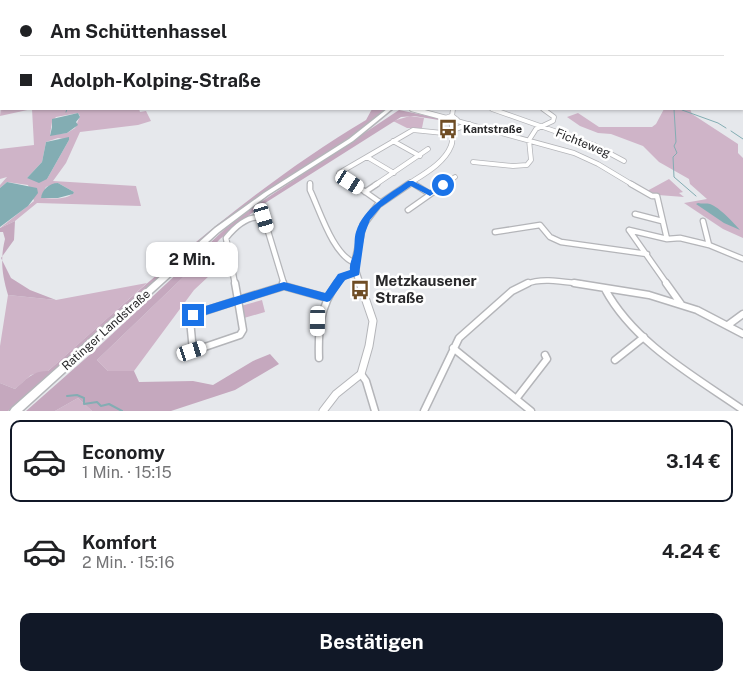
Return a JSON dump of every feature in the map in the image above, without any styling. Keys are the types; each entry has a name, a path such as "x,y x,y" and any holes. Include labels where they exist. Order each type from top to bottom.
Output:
{"main road":[{"name":"Ratinger Landstraße","path":"15,411 217,230 266,194 351,140 391,110"}],"street":[{"path":"416,110 446,118 447,121 469,124 586,158 652,196 657,196 667,239"},
{"path":"323,411 336,394 361,374 369,346 373,321 354,263 363,225 381,203 446,155 452,144 453,110"},
{"name":"Fichteweg","path":"495,110 594,145 624,161"},
{"path":"473,162 513,166 527,166 530,164 529,140 541,126 553,122 554,119 544,110"},
{"path":"446,118 452,116"},
{"path":"381,203 339,173 413,130 453,132 469,124"},
{"path":"433,132 435,125"},
{"path":"393,141 420,156"},
{"path":"406,148 412,145"},
{"path":"365,192 428,149"},
{"path":"367,157 394,173"},
{"path":"408,210 455,177"},
{"path":"411,182 430,194"},
{"path":"310,183 310,190 338,250 347,260 354,263"},
{"path":"635,214 662,221"},
{"path":"284,286 264,218 259,217 247,220 226,238 238,300 243,330 240,335 192,351 190,320 193,315 238,300 284,286 327,298"},
{"path":"704,221 709,245"},
{"path":"495,232 540,225 550,237 561,242 647,254"},
{"path":"681,304 629,230 667,239 680,238 709,245 743,259"},
{"path":"319,358 318,321 321,309 342,277 356,272"},
{"path":"424,411 459,338 475,322 480,322 498,301 521,285 560,281 649,295 681,304 728,325 743,334"},
{"path":"605,289 609,300 644,337 743,410"},
{"path":"728,325 743,314"},
{"path":"615,360 644,337"},
{"path":"453,348 531,411"},
{"path":"516,399 547,359 544,356"},
{"path":"361,374 366,381 375,411"}],"shaded area":[{"path":"1,110 27,110 0,116"},
{"path":"32,110 139,110 140,112 146,111 151,121 138,125 80,132 66,163 53,181 136,186 141,206 37,203 15,221 0,228 34,201 28,185 7,182 0,188 0,185 7,177 0,179 0,149 34,145","holes":["78,113 80,116 75,128 67,133 50,135 52,122 56,117","58,138 69,140 47,179 27,178 42,162 46,142","58,183 74,192 63,198 41,198 46,187"]},
{"path":"371,110 386,110 370,124 268,191 211,233 46,380 8,411 0,411 0,383 15,389 34,374 48,371 162,270 241,206 323,147 366,120"},
{"path":"399,110 438,118 439,120 414,116 401,117 262,205 220,239 199,262 97,360 108,371 134,371 139,382 193,381 213,385 253,361 270,354 279,364 235,390 171,411 92,411 78,398 55,411 26,411 94,351 225,229 255,206"},
{"path":"663,110 690,110 692,114 738,144 738,153 743,158 743,238 723,229 684,203 707,199 690,184 689,179 659,162 643,146 611,134 598,133 580,126 567,117 578,113 599,127 652,127 656,124"},
{"path":"410,116 424,118 422,128 407,128 393,121"},
{"path":"669,179 683,192 679,193 684,197 658,195 647,191"},
{"path":"15,221 14,240 2,256 5,239 3,232 0,232 0,228"},
{"path":"2,260 11,278 30,290 56,300 8,295"},
{"path":"199,262 209,276 194,290 134,371 108,371 97,360"},
{"path":"147,283 48,371 31,375 15,389 0,383 0,346 8,295 56,300"},
{"path":"262,300 265,312 244,318 241,306"},
{"path":"78,398 92,411 55,411"}],"water":[{"path":"78,113 80,117 76,122 78,125 67,133 50,136 52,119"},
{"path":"69,137 47,179 39,183 27,178 42,162 46,142"},
{"path":"7,182 37,188 38,193 28,206 0,227 0,188"},
{"path":"58,183 74,192 73,194 58,198 41,198 46,188"},
{"path":"696,204 709,204 718,208 740,230 724,223"}],"waterway":[{"path":"674,110 676,142 674,146 677,153 673,157 674,177 696,196"},
{"path":"682,110 718,123 726,128"},
{"path":"731,131 743,139"},
{"path":"67,396 77,395 84,398 84,404 97,402 101,406 109,404 122,411"}],"place":[{"name":"Kantstraße","path":"448,129"},
{"name":"Metzkausener Straße","path":"360,290"}],"route":[{"path":"193,315 284,286 327,298 339,279 356,272 354,263 358,252 360,233 367,218 378,205 411,182 430,194 443,185"}]}
